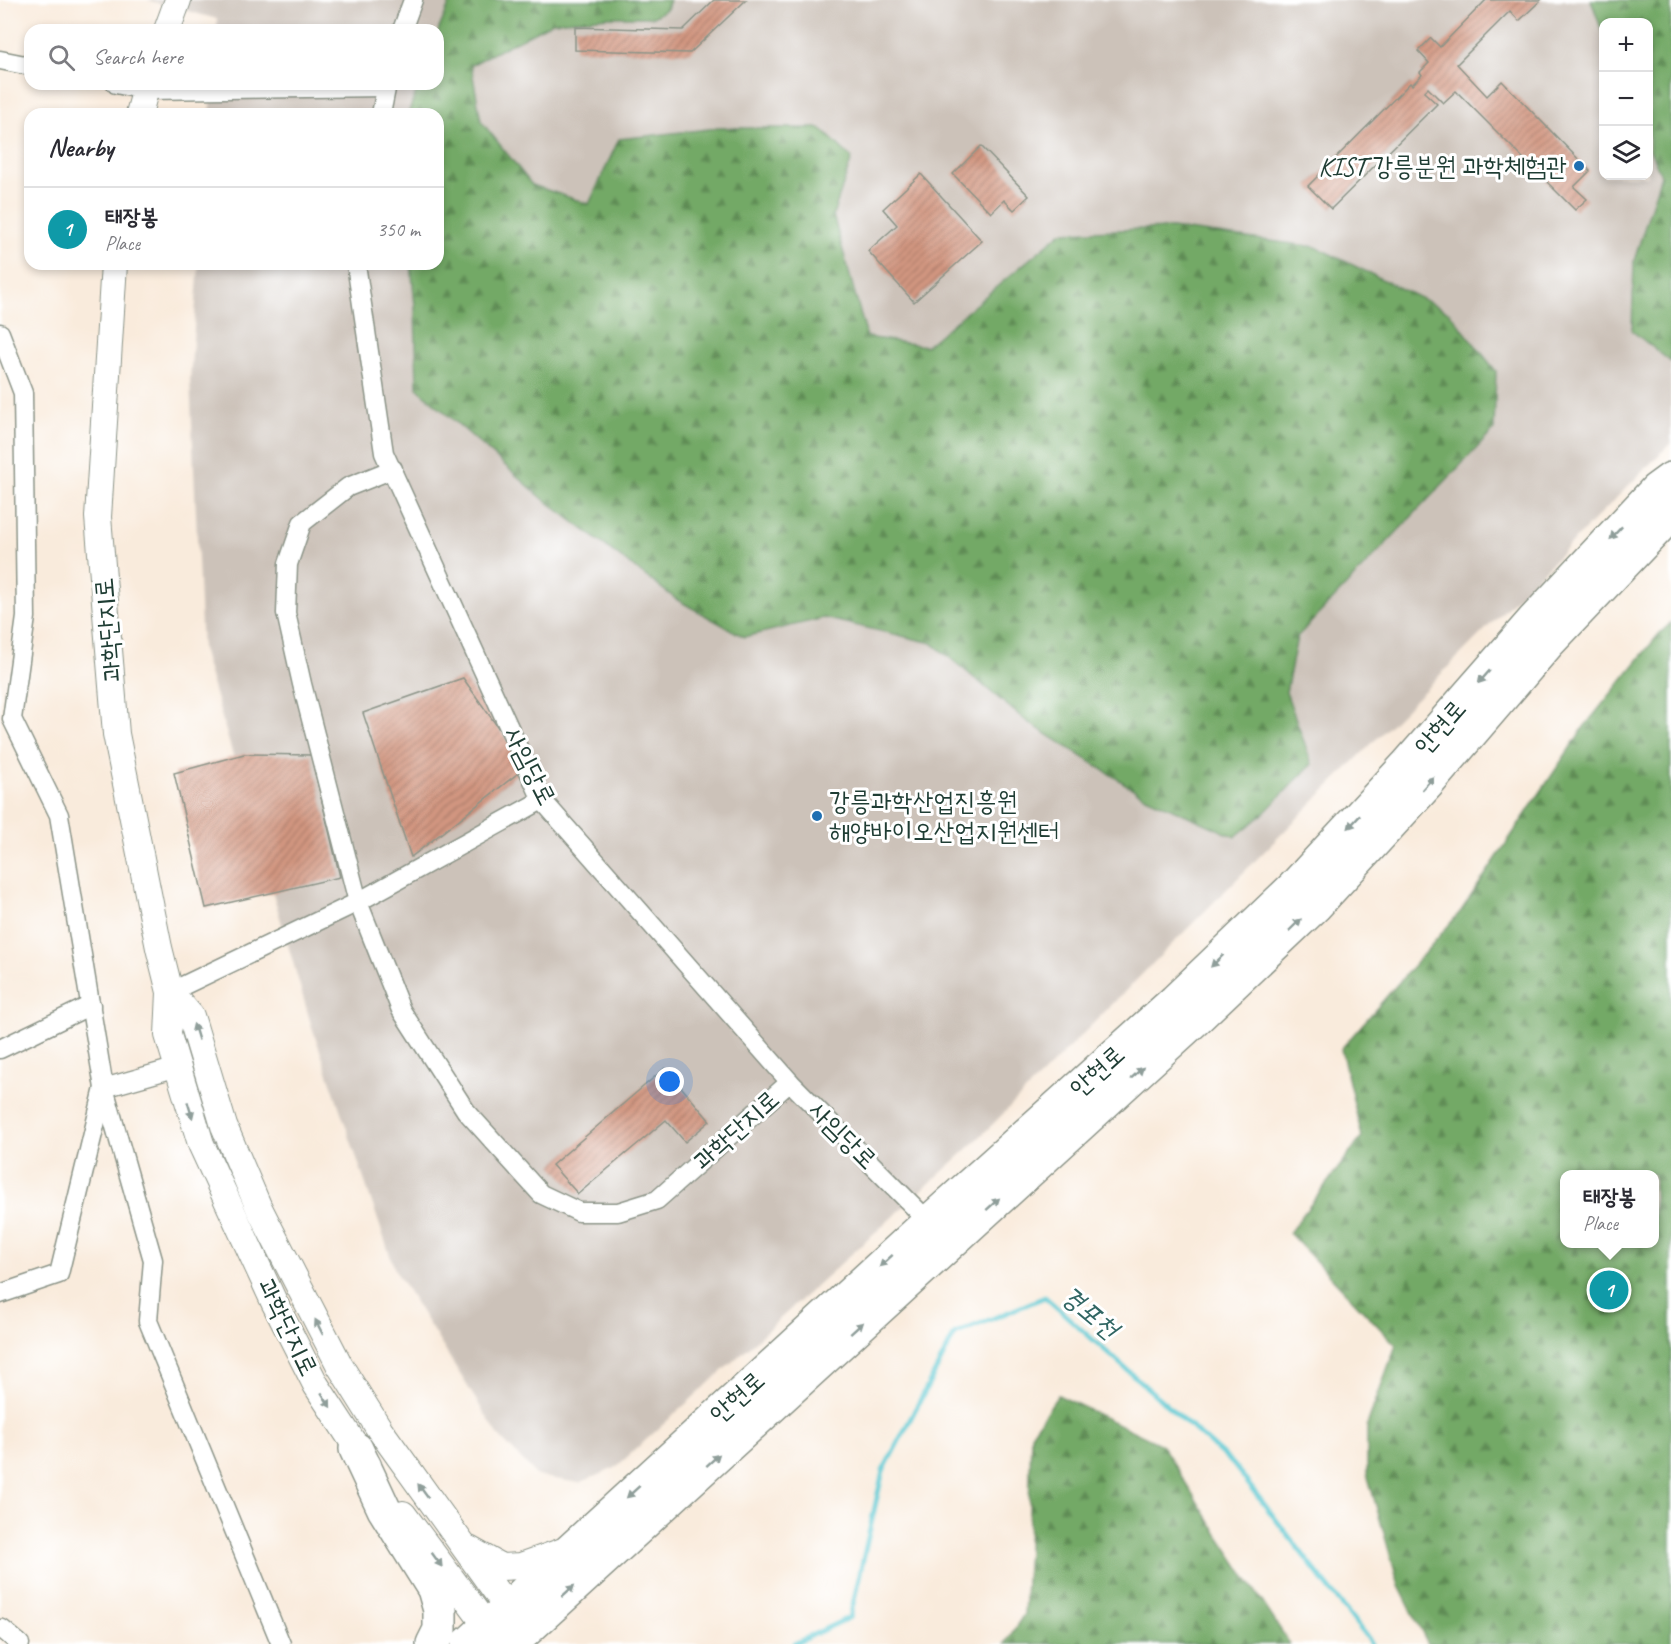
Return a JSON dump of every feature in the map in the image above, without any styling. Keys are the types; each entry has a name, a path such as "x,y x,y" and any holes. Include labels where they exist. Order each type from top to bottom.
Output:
{"highway":[{"name":"안현로","path":"499,1633 940,1233 1292,889 1406,766 1533,621 1667,497"},
{"name":"안현로","path":"499,1633 572,1548 940,1233"},
{"path":"356,1449 384,1509 434,1589 440,1610 440,1630 433,1644"}],"street":[{"path":"169,24 178,0"},
{"path":"404,24 413,0"},
{"path":"0,60 24,65"},
{"path":"130,90 144,96 290,90"},
{"path":"382,108 386,90"},
{"name":"과학단지로","path":"114,270 98,517 116,734 170,992 168,1035 201,1144 275,1304 316,1385 356,1449 499,1633"},
{"name":"사임당로","path":"357,270 384,453 542,800 790,1082 940,1233"},
{"path":"0,333 23,393 26,617 12,719 59,815 105,1088 153,1260 148,1321 281,1644"},
{"name":"과학단지로","path":"393,469 348,487 302,523 288,564 286,613 358,902 401,1010 466,1111 541,1194 579,1212 618,1212 657,1200 790,1082"},
{"path":"170,992 358,902 542,800"},
{"name":"과학단지로","path":"170,992 191,1016 224,1126 259,1208 340,1366 380,1430 460,1543 499,1633"},
{"path":"2,1044 91,1005"},
{"path":"105,1088 178,1067"},
{"path":"0,1294 59,1274 105,1088"},
{"path":"460,1543 501,1567 521,1566 572,1548"},
{"path":"0,1630 2,1629 20,1644"}],"shaded area":[{"path":"147,0 1671,0 1671,443 973,1144 615,1468 579,1483 537,1476 498,1435 395,1270 311,1024 202,649 190,379 199,270 444,270 444,108 210,108 212,90 444,90 444,24 217,24 217,19"}],"green space":[{"path":"451,0 670,0 667,9 653,17 609,17 553,22 471,65 481,121 532,185 589,204 619,139 718,128 820,128 852,158 833,215 867,337 926,346 1062,232 1172,228 1316,247 1449,312 1496,371 1494,430 1297,637 1286,692 1312,764 1263,814 1235,837 1146,797 1026,721 932,643 824,618 744,637 676,599 542,498 417,388 412,270 444,270 444,108 410,108 417,90 444,90 444,24 441,24"},
{"path":"1591,0 1671,0 1671,362 1632,331 1634,261 1661,175 1653,157 1653,18 1599,18 1599,23"},
{"path":"1671,623 1671,1644 1428,1644 1399,1586 1367,1474 1367,1425 1396,1345 1289,1233 1362,1137 1341,1049 1461,911 1584,727 1659,634"},
{"path":"1058,1395 1162,1445 1290,1644 1005,1644 1024,1614 1031,1434"}],"building":[{"path":"714,0 746,0 690,53 575,50 575,27 683,30"},
{"path":"1486,0 1541,0 1519,21 1510,11 1457,64 1487,96 1502,81 1590,171 1574,187 1587,199 1575,210 1456,91 1443,103 1428,88 1424,92 1437,104 1331,209 1308,186 1410,83 1412,85 1422,75 1420,72 1429,63 1418,51 1431,38 1440,47"},
{"path":"981,146 1029,196 1014,210 1004,200 991,213 953,174"},
{"path":"921,174 982,241 914,302 868,251 897,225 883,209"},
{"path":"463,678 526,767 411,857 363,713"},
{"path":"244,754 311,755 340,877 206,908 174,773"},
{"path":"665,1068 710,1121 685,1142 666,1120 578,1194 552,1165"}],"waterway":[{"name":"경포천","path":"794,1644 850,1617 883,1471 955,1334 1045,1297 1233,1464 1372,1644"}],"place":[{"name":"KIST 강릉분원 과학체험관","path":"1579,166"},
{"name":"강릉과학산업진흥원 해양바이오산업지원센터","path":"817,816"},
{"name":"태장봉","path":"1609,1290"}]}
